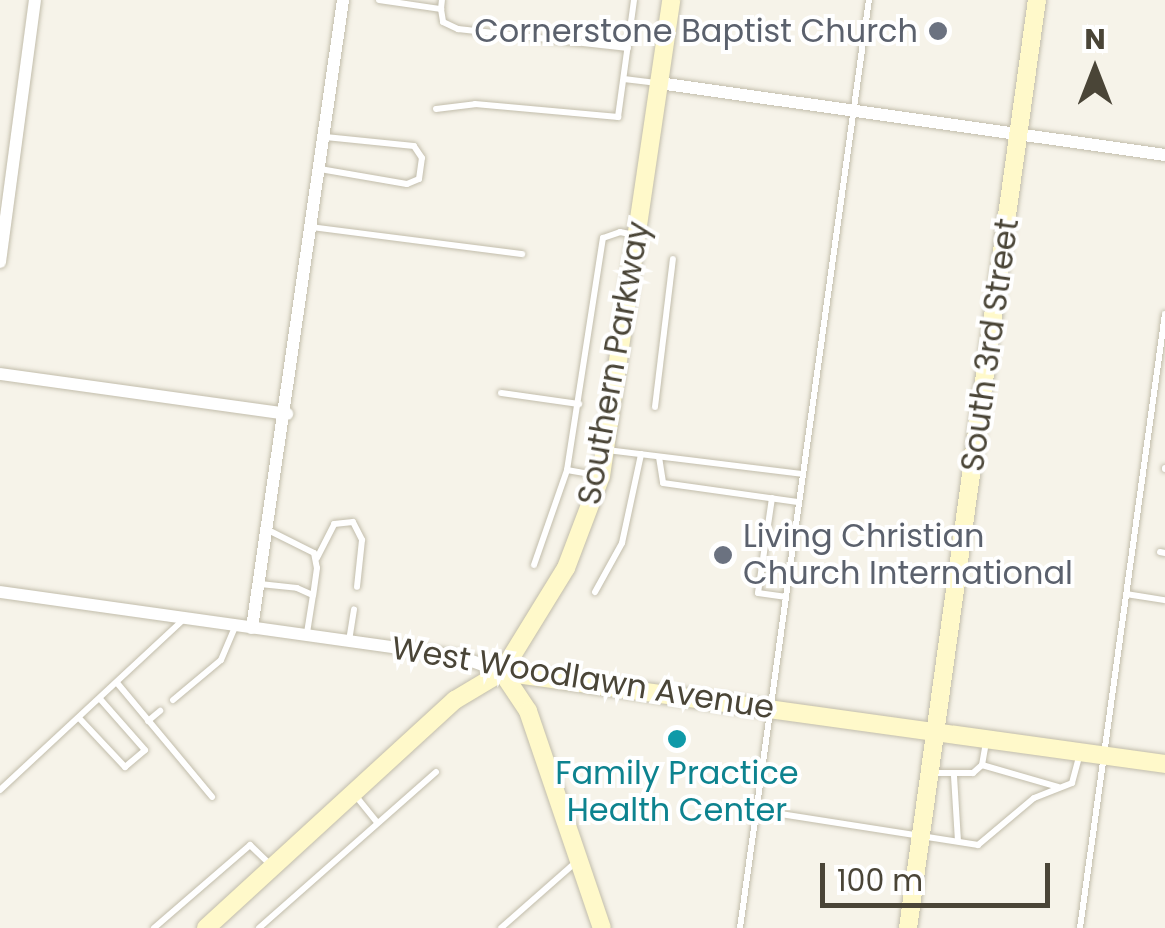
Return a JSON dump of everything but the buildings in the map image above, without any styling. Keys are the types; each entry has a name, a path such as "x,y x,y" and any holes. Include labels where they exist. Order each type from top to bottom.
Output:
{"main road":[{"name":"Southern Parkway","path":"206,928 455,700 502,672 566,568 601,476 606,450 670,0"},
{"name":"South 3rd Street","path":"908,928 1038,0"},
{"name":"West Woodlawn Avenue","path":"502,672 1165,764"},
{"path":"502,672 528,711 602,928"}],"street":[{"path":"0,262 35,0"},
{"path":"252,628 270,530 343,0"},
{"path":"659,83 1165,155"},
{"path":"0,374 286,414"},
{"name":"West Woodlawn Avenue","path":"0,592 458,656 502,672"}],"lane":[{"path":"379,0 441,4 443,22 458,29 628,48"},
{"path":"740,928 869,0"},
{"path":"436,109 475,104 611,120 620,110 633,1"},
{"path":"624,79 659,83"},
{"path":"320,169 407,184 418,179 422,158 414,146 324,136"},
{"path":"312,227 522,254"},
{"path":"534,566 567,470 603,238 620,232 637,235"},
{"path":"656,407 673,259"},
{"path":"1080,928 1162,364 1165,314"},
{"path":"501,393 579,404"},
{"path":"606,450 802,474"},
{"path":"596,592 622,543 641,454"},
{"path":"660,456 663,483 798,502"},
{"path":"567,470 601,476"},
{"path":"772,498 758,593 786,597"},
{"path":"307,636 317,558 328,531 347,520 359,527 356,587"},
{"path":"270,530 317,558"},
{"path":"260,584 297,588 313,595"},
{"path":"1126,594 1165,600"},
{"path":"349,642 354,608"},
{"path":"0,790 185,618"},
{"path":"173,700 221,660 235,625"},
{"path":"118,684 212,797"},
{"path":"80,719 125,767 146,750 100,700"},
{"path":"148,721 160,711"},
{"path":"930,773 973,773 982,765 987,739"},
{"path":"755,810 978,845 1019,808 1076,778 1080,752"},
{"path":"982,765 1059,788"},
{"path":"258,928 436,772"},
{"path":"954,776 958,841"},
{"path":"354,794 378,822"},
{"path":"154,928 250,845 273,867"},
{"path":"500,928 579,860"}],"place":[{"name":"Cornerstone Baptist Church","path":"938,31"},
{"name":"Living Christian Church International","path":"723,555"},
{"name":"Family Practice Health Center","path":"677,739"}]}
